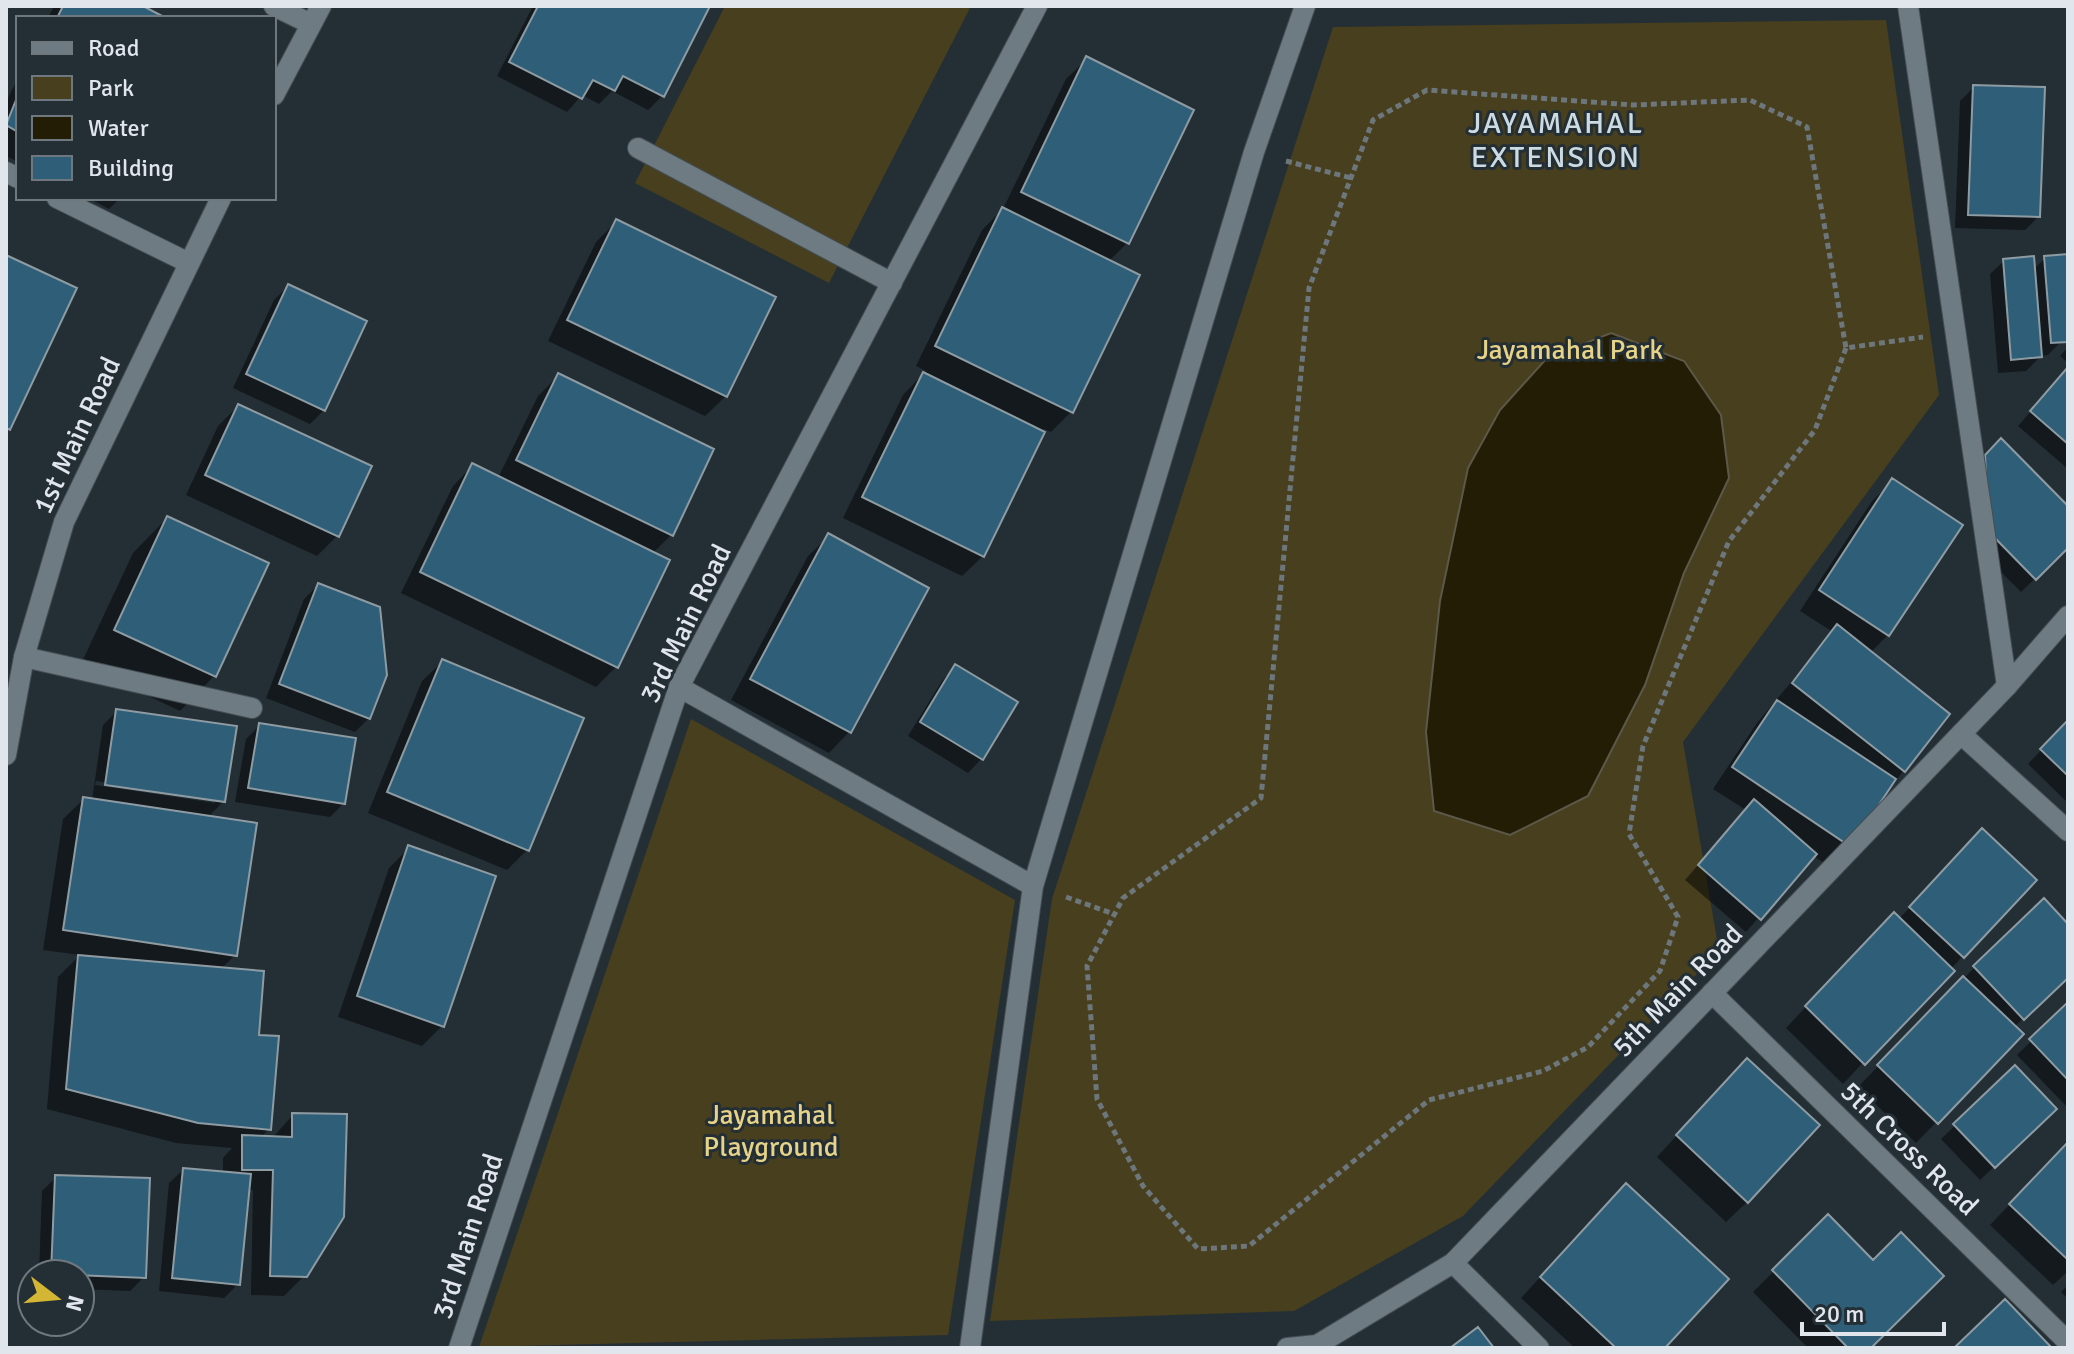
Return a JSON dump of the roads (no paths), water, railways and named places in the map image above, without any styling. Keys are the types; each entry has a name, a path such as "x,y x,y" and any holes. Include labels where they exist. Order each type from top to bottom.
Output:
{"street":[{"path":"274,6 316,15 276,91"},
{"name":"3rd Main Road","path":"459,1348 679,687 1037,6"},
{"path":"970,1348 1033,886 1254,152 1305,6"},
{"path":"1908,6 2007,686"},
{"path":"638,148 892,283"},
{"path":"61,200 187,262"},
{"name":"1st Main Road","path":"6,755 24,657 64,522 187,262 220,200"},
{"name":"5th Main Road","path":"1287,1348 1317,1345 1453,1263 2007,686 2068,616"},
{"path":"24,657 252,708"},
{"path":"679,687 1033,886"},
{"path":"1961,734 2068,831"},
{"name":"5th Cross Road","path":"1712,993 2068,1342"},
{"path":"1453,1263 1539,1348"}],"water":[{"path":"1611,333 1684,361 1721,415 1729,478 1684,573 1645,685 1588,796 1510,835 1434,811 1426,732 1440,601 1468,468 1500,410 1547,358"}],"district":[{"name":"JAYAMAHAL EXTENSION","path":"1556,140"}],"park label":[{"name":"Jayamahal Park","path":"1570,349"},
{"name":"Jayamahal Playground","path":"771,1130"}]}
